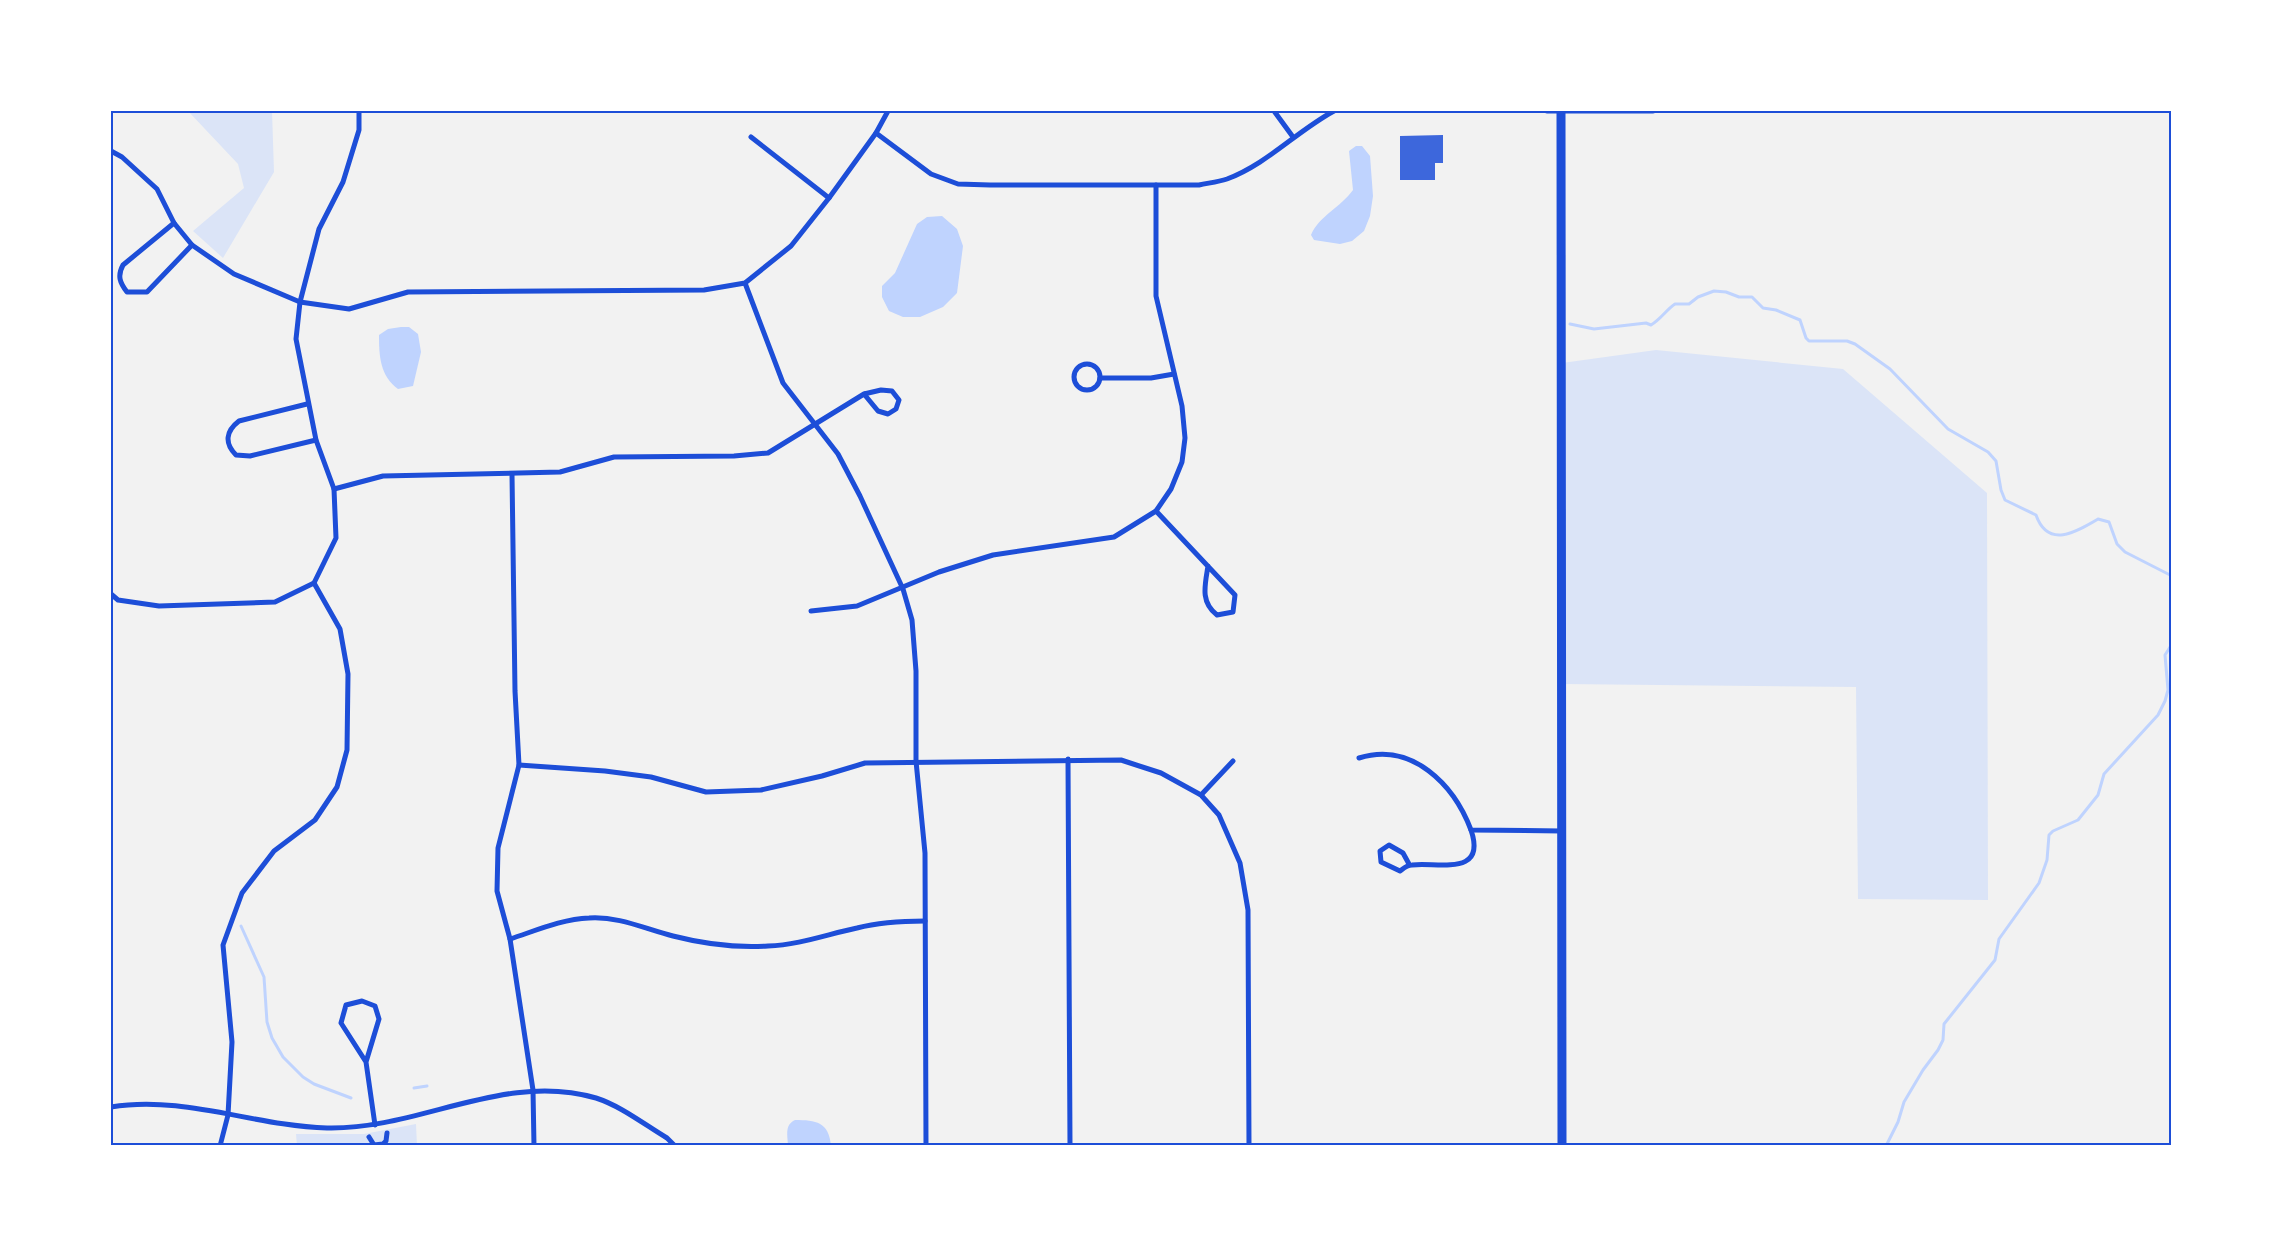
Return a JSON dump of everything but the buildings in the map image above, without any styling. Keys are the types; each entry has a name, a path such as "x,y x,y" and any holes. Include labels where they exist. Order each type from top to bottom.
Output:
{"main road":[{"path":"1561,111 1562,1146"}],"street":[{"path":"111,594 118,600 159,606 264,603 275,602 314,583 336,538 334,489 316,440 307,404 296,339 300,302 319,229 343,182 359,130 359,111"},
{"path":"111,151 122,157 157,189 174,223 192,245 234,274 300,302 349,309 408,292 704,290 745,283 791,246 876,133 888,111"},
{"path":"1274,111 1293,137"},
{"path":"876,133 931,174 958,184 1199,184 1227,179 1261,161 1312,123 1334,111"},
{"path":"1547,111 1653,111"},
{"path":"751,137 829,198"},
{"path":"811,611 857,606 903,589 939,572 993,555 1114,537 1156,511 1171,489 1182,462 1184,427 1182,406 1156,296 1156,185"},
{"path":"174,223 123,265 119,273 121,283 127,292 147,292 192,245"},
{"path":"745,283 783,383 838,454 903,589 912,620 916,671 916,761 925,853 926,1146"},
{"path":"1090,365 1097,370 1100,378 1094,388 1086,390 1079,387 1074,376 1078,369 1090,365"},
{"path":"1100,378 1151,378 1174,374"},
{"path":"334,489 383,476 560,472 614,457 734,456 768,453 864,394 881,390 892,391 899,400 896,409 888,414 871,405 864,394"},
{"path":"307,404 239,421 231,428 228,438 230,448 236,455 250,456 316,440"},
{"path":"512,474 515,691 519,765 498,848 497,891 510,939 533,1090 534,1146"},
{"path":"1156,511 1208,566 1235,595 1233,612 1217,615 1208,608 1205,596 1208,566"},
{"path":"220,1146 228,1115 232,1042 223,945 242,893 274,851 315,820 337,788 347,750 348,674 340,628 314,583"},
{"path":"1359,758 1388,754 1410,761 1433,773 1451,792 1464,812 1471,830 1474,849 1471,857 1465,863 1409,864 1400,871 1382,862 1380,851 1389,845 1403,853 1409,864"},
{"path":"1068,759 1070,1146"},
{"path":"519,765 605,771 651,777 706,792 761,790 865,763 1121,760 1161,773 1201,795 1219,815 1240,863 1248,910 1249,1146"},
{"path":"1201,795 1233,761"},
{"path":"1471,830 1562,831"},
{"path":"510,939 571,919 591,917 623,921 671,936 704,943 770,946 802,942 859,927 895,921 925,921"},
{"path":"366,1062 380,1019 375,1006 362,1001 346,1005 341,1023 366,1062 375,1125"},
{"path":"111,1107 156,1103 329,1128 375,1125 501,1094 533,1090 560,1091 597,1099 667,1138 675,1146"},
{"path":"369,1137 374,1145 379,1145 386,1141 387,1133"}],"shaded area":[{"path":"188,111 272,111 274,172 223,258 193,231 244,188 238,164"},
{"path":"1656,350 1843,369 1987,493 1988,900 1858,899 1856,687 1562,684 1562,363"},
{"path":"416,1124 417,1146 297,1146 296,1134 364,1134"}],"water":[{"path":"1356,146 1362,146 1370,156 1373,196 1370,216 1364,231 1352,241 1340,244 1314,240 1311,235 1319,222 1353,190 1349,151"},
{"path":"942,216 957,229 963,246 957,293 943,307 920,317 903,317 889,311 882,297 882,286 895,273 917,224 927,217"},
{"path":"409,327 418,334 421,352 413,386 398,389 384,372 380,358 379,335 388,329"},
{"path":"795,1120 820,1124 830,1138 831,1146 788,1146 788,1128"}],"waterway":[{"path":"1570,324 1594,329 1646,323 1651,325 1675,304 1689,304 1698,297 1714,291 1726,292 1739,297 1752,297 1763,308 1776,310 1800,320 1809,341 1847,341 1855,344 1890,369 1948,429 1988,452 1996,461 2005,500 2036,515 2048,532 2063,535 2081,529 2098,519 2109,522 2117,544 2125,552 2172,576"},
{"path":"1886,1146 1898,1122 1904,1102 1943,1040 1944,1024 1995,960 1999,939 2039,883 2047,860 2049,835 2078,820 2098,795 2104,774 2158,715 2168,690 2165,655 2172,644"},
{"path":"241,926 264,977 267,1022 272,1038 283,1057 303,1077 314,1084 351,1098"},
{"path":"414,1088 427,1086"}]}
